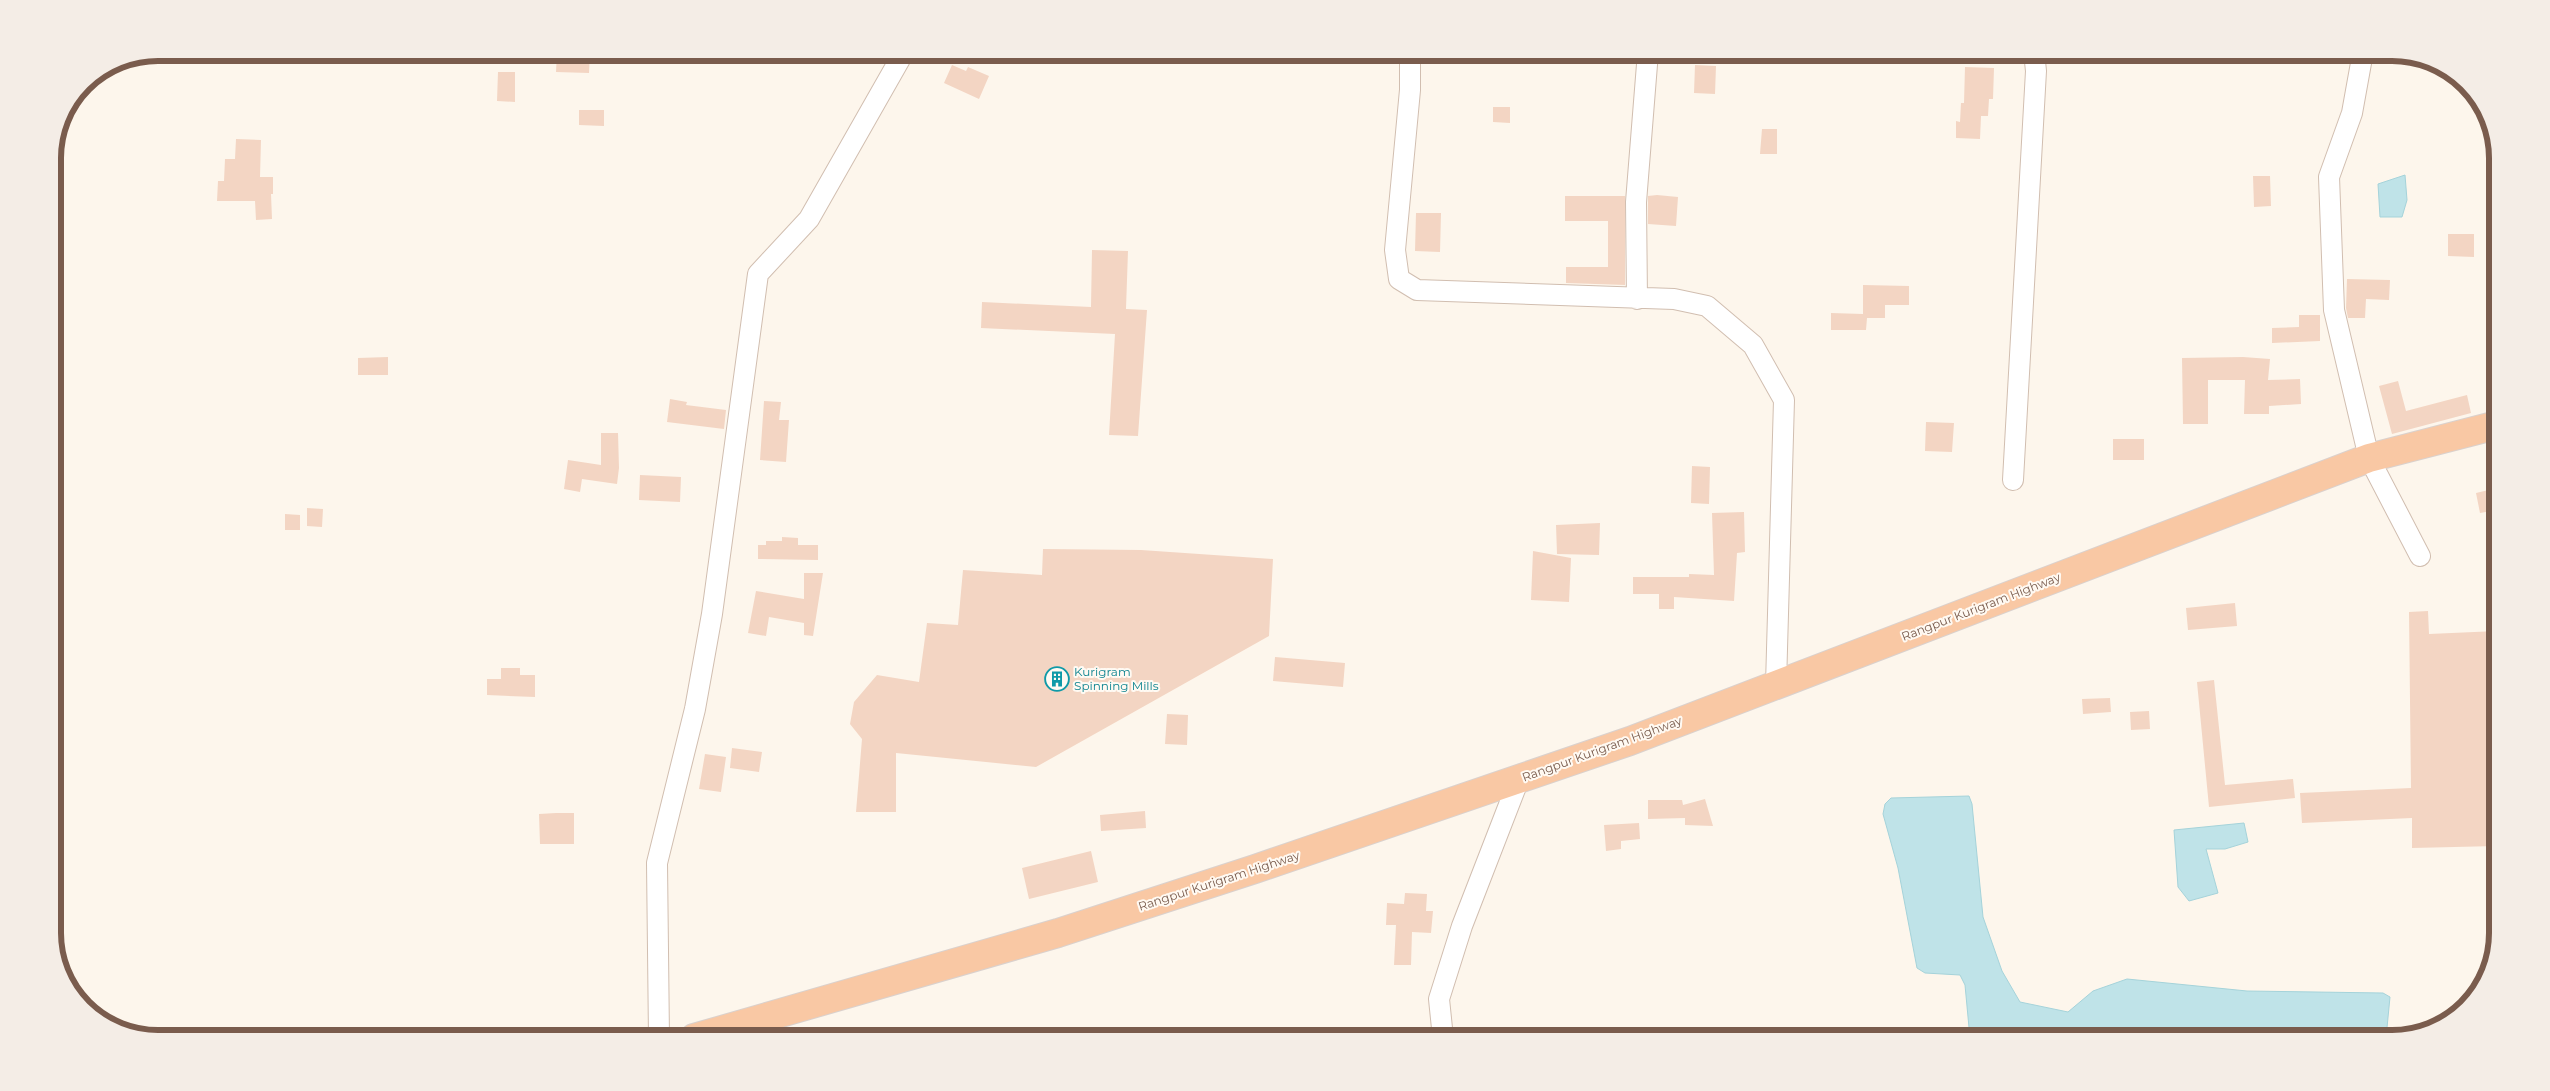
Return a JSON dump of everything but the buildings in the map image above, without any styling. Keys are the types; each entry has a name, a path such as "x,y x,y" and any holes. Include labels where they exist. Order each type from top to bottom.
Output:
{"highway":[{"name":"Rangpur Kurigram Highway","path":"722,1030 1058,933 1255,870 1630,741 2369,458 2489,427"}],"street":[{"path":"659,1030 657,863 695,709 712,614 758,274 809,219 899,61"},
{"path":"1410,61 1410,90 1395,250 1399,279 1417,290 1674,299 1707,306 1753,345 1784,400 1776,685"},
{"path":"1637,299 1636,202 1647,61"},
{"path":"2013,480 2036,71 2035,61"},
{"path":"2361,61 2352,113 2329,177 2334,310 2369,458 2420,556"},
{"path":"1442,1030 1440,999 1462,926 1519,779"}],"water":[{"path":"2405,175 2407,200 2402,217 2380,217 2378,184"},
{"path":"1969,796 1972,804 1983,917 2002,971 2020,1002 2068,1012 2093,991 2127,979 2247,991 2383,993 2390,997 2387,1030 1969,1030 1965,985 1960,975 1925,973 1917,968 1898,868 1883,814 1885,804 1891,798"},
{"path":"2244,823 2248,842 2225,849 2206,849 2218,893 2189,901 2178,887 2174,830"}],"place":[{"name":"Kurigram Spinning Mills","path":"1057,679"}]}
